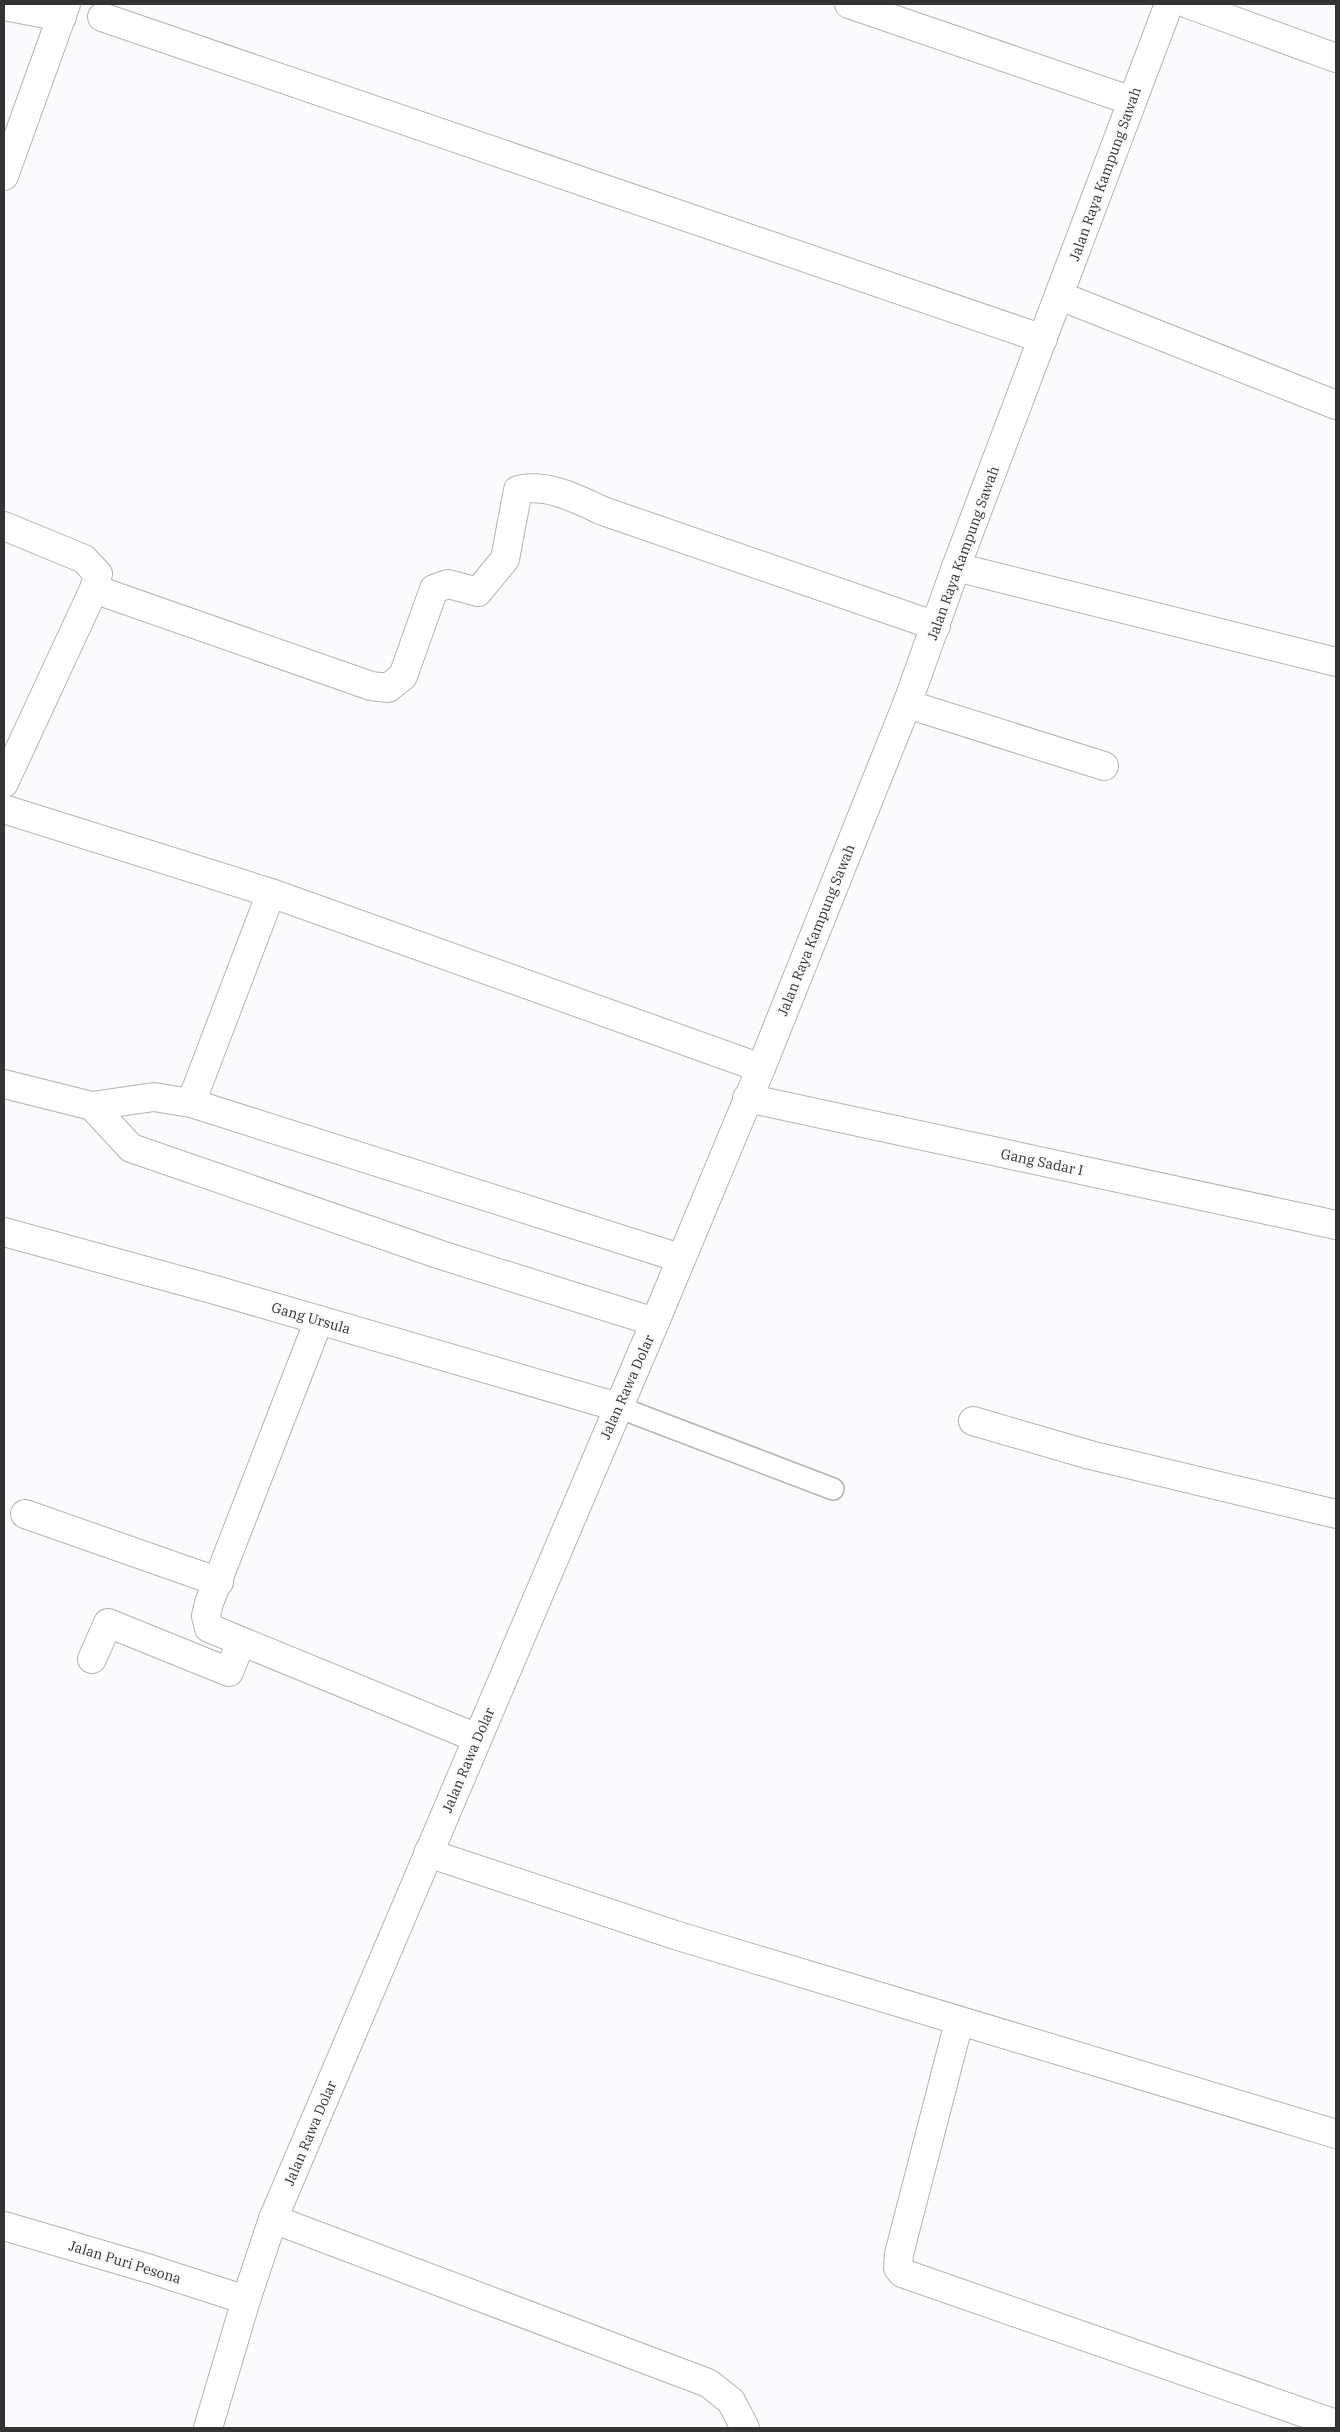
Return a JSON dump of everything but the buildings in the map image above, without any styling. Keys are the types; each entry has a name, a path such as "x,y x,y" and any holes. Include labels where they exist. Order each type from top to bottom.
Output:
{"street":[{"path":"849,4 1132,101"},
{"name":"Jalan Raya Kampung Sawah","path":"747,1098 907,704 956,567 1169,4"},
{"path":"1188,4 1336,58"},
{"path":"4,6 64,10 4,176"},
{"path":"102,16 1043,339"},
{"path":"1060,296 1336,405"},
{"path":"94,589 371,686 388,688 402,676 434,589 448,584 478,592 494,576 505,559 518,490 530,487 550,490 580,500 603,511 936,626"},
{"path":"4,526 84,559 98,574 94,589 4,783"},
{"path":"956,567 1336,662"},
{"path":"907,704 1104,766"},
{"path":"4,810 272,893 760,1068"},
{"path":"191,1103 272,893"},
{"path":"4,1084 92,1106 154,1097 191,1103 680,1258"},
{"name":"Gang Sadar I","path":"747,1098 1336,1225"},
{"name":"Jalan Rawa Dolar","path":"208,2428 246,2300 273,2219 655,1322 747,1098"},
{"path":"92,1106 131,1148 441,1256 655,1322"},
{"name":"Gang Ursula","path":"4,1232 319,1320 618,1407"},
{"path":"319,1320 206,1616 209,1628 477,1738"},
{"path":"973,1421 1090,1455 1336,1514"},
{"path":"25,1514 219,1582"},
{"path":"92,1659 108,1623 229,1672 241,1642"},
{"path":"428,1853 675,1935 1336,2134"},
{"path":"959,2022 899,2254 898,2268 902,2273 1336,2424"},
{"path":"273,2219 708,2384 731,2401 745,2428"},
{"name":"Jalan Puri Pesona","path":"4,2226 150,2269 246,2300"}],"lane":[{"path":"618,1407 833,1489"}]}
